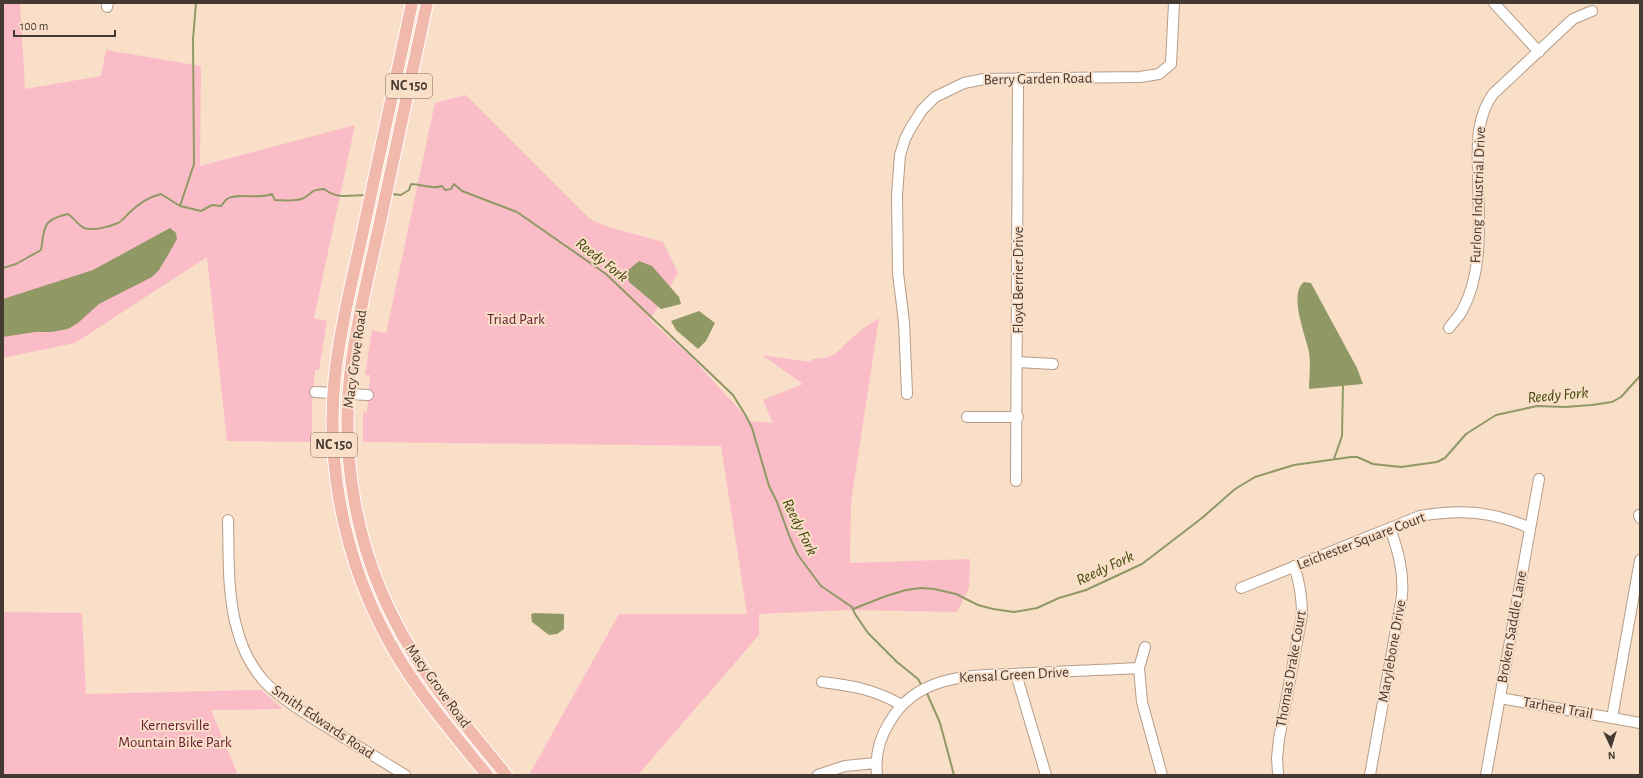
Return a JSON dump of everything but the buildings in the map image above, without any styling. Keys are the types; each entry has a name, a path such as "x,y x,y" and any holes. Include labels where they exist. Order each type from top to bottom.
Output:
{"main road":[{"name":"Macy Grove Road","path":"412,3 339,345 334,393 334,444 337,480 342,515 352,552 369,600 387,638 406,671 484,774"},
{"name":"Macy Grove Road","path":"427,3 354,347 349,394 348,444 354,495 361,531 371,565 400,632 429,679 506,775"},
{"path":"349,394 344,389 342,380 354,272"},
{"path":"334,393 338,396 340,401 341,434 354,495"},
{"path":"429,703 497,775"}],"street":[{"name":"Berry Garden Road","path":"907,394 904,322 898,273 897,195 900,155 905,139 922,110 935,97 948,90 964,83 984,79 1140,77 1159,74 1171,64 1174,3"},
{"path":"1494,3 1539,52"},
{"name":"Furlong Industrial Drive","path":"1449,328 1462,311 1469,294 1476,269 1478,229 1477,147 1481,118 1486,104 1493,94 1574,19 1592,10"},
{"name":"Floyd Berrier Drive","path":"1016,481 1018,417 1018,78"},
{"path":"1018,362 1053,364"},
{"path":"315,392 334,393"},
{"path":"349,394 368,395"},
{"path":"966,417 1018,417"},
{"name":"Broken Saddle Lane","path":"1486,775 1539,478"},
{"name":"Leichester Square Court","path":"1241,588 1420,516 1446,512 1471,512 1512,520 1530,528"},
{"name":"Smith Edwards Road","path":"228,520 234,616 240,640 253,667 273,689 292,705 405,775"},
{"name":"Marylebone Drive","path":"1370,775 1402,596 1402,573 1400,558 1390,528"},
{"path":"1612,718 1640,560"},
{"name":"Thomas Drake Court","path":"1278,773 1276,758 1278,739 1302,615 1300,588 1294,566"},
{"path":"1629,622 1640,622"},
{"path":"1145,647 1138,668 1142,702 1162,775"},
{"name":"Kensal Green Drive","path":"877,775 876,763 883,733 902,705 915,694 931,684 961,676 1138,668"},
{"path":"1016,674 1046,775"},
{"path":"822,682 869,690 886,696 902,705"},
{"name":"Tarheel Trail","path":"1500,698 1640,723"},
{"path":"818,775 844,766 876,763"}],"green space":[{"path":"3,3 20,3 25,89 101,76 106,50 201,66 200,166 355,125 314,318 327,321 319,370 315,370 312,406 312,442 227,441 207,257 75,343 3,358"},
{"name":"Triad Park","path":"466,95 590,219 608,227 663,242 678,273 650,320 690,356 750,421 773,423 763,400 803,384 762,355 811,362 812,359 820,359 836,353 857,333 879,318 851,502 850,563 970,559 969,588 957,612 851,610 759,614 759,635 638,775 529,775 619,614 747,614 721,446 363,442 363,413 367,412 370,375 365,375 372,330 386,333 435,103"},
{"name":"Kernersville Mountain Bike Park","path":"3,612 82,613 86,694 261,690 283,709 211,710 238,775 3,775"}],"shaded area":[{"path":"170,228 176,233 177,239 159,270 152,277 99,304 78,323 68,329 3,337 3,299 93,270"},
{"path":"639,261 652,266 679,297 681,304 661,309 629,282 626,272"},
{"path":"1304,282 1311,283 1357,368 1363,384 1309,389 1309,352 1299,316 1298,305 1299,288"},
{"path":"699,311 715,323 706,341 698,349 676,330 671,321"},
{"path":"531,614 564,614 564,629 557,634 549,635 532,622"}],"waterway":[{"path":"180,206 194,164 193,39 196,3"},
{"name":"Reedy Fork","path":"391,194 401,195 409,190 411,184 431,187 442,186 445,190 451,189 454,184 462,191 517,212 606,274 733,395 752,428 769,486 798,555 821,586 852,607 868,633 897,662 918,679 922,686"},
{"path":"3,268 16,264 41,250 46,226 49,222 59,216 68,214 80,225 88,229 106,227 119,222 140,204 161,194 180,206 201,211 212,205 221,206 227,199 237,196 266,196 272,194 275,200 293,200 304,198 320,189 324,189 334,195 339,196 366,195"},
{"name":"Reedy Fork","path":"853,609 886,596 906,590 921,588 934,589 956,594 978,605 993,609 1014,612 1037,608 1059,598 1086,590 1142,564 1202,518 1235,489 1255,477 1294,465 1351,457 1357,457 1373,464 1401,467 1437,462 1445,458 1466,434 1496,415 1537,406 1565,407 1612,402 1621,397 1640,376"},
{"path":"1334,459 1342,436 1343,384"},
{"path":"926,691 940,723 954,775"}]}
